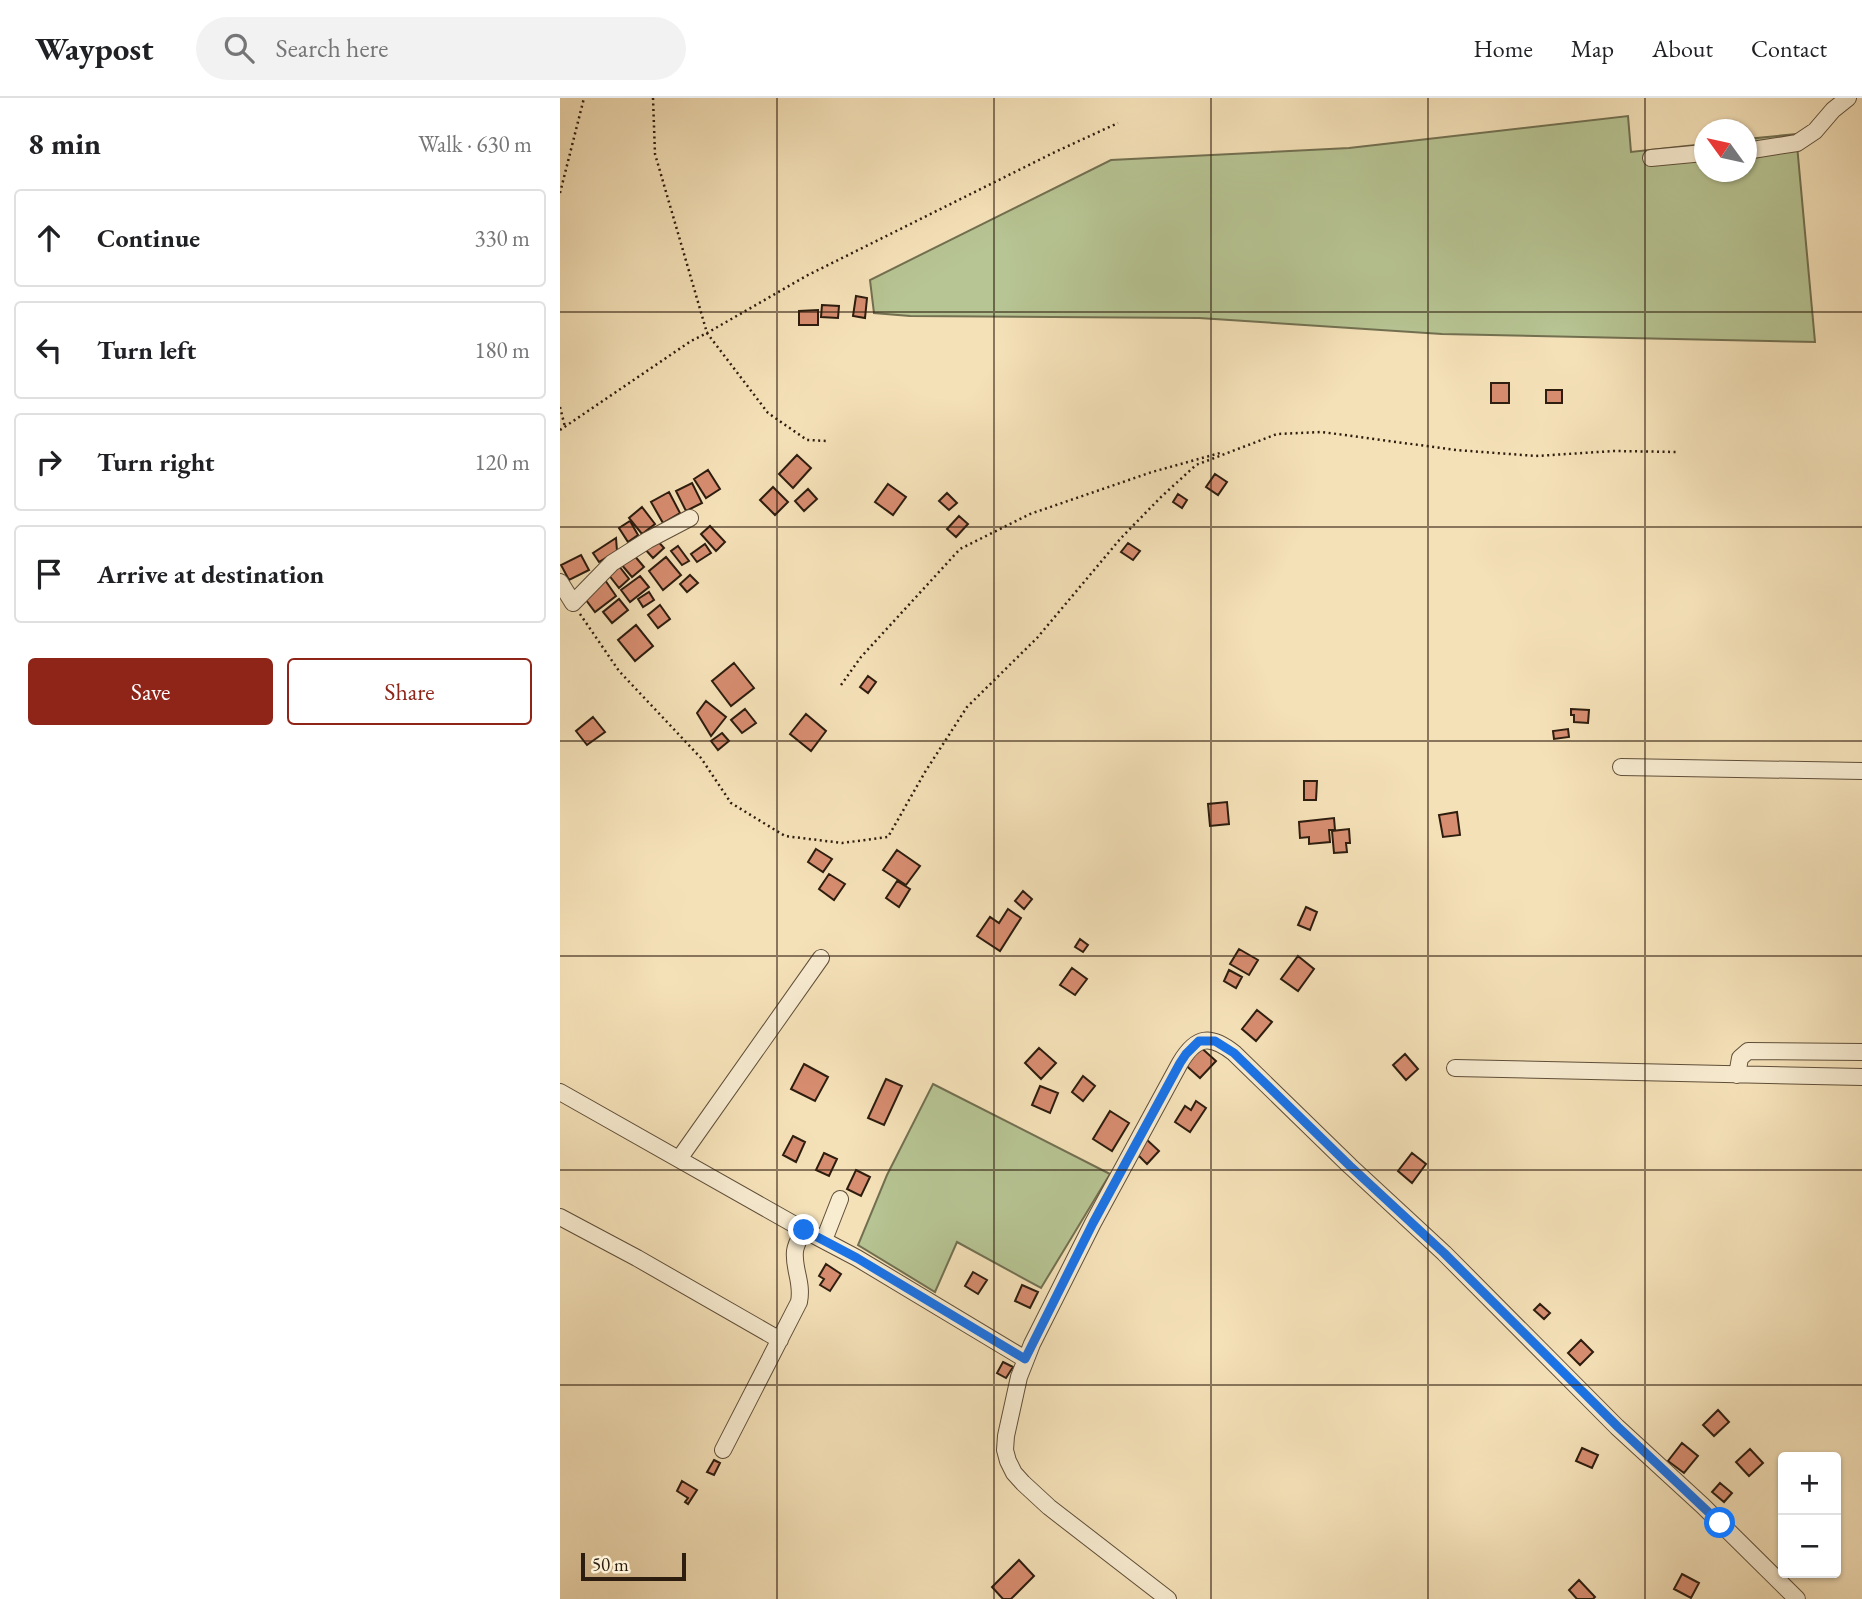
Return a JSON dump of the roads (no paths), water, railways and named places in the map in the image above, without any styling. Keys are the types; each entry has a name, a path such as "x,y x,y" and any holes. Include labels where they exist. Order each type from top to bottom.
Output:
{"street":[{"path":"1757,149 1797,144 1807,138 1848,98"},
{"path":"1651,158 1694,154"},
{"path":"560,582 573,603 612,563 690,518"},
{"path":"1621,767 1862,771"},
{"path":"679,1159 821,958"},
{"path":"1168,1599 1049,1507 1014,1473 1005,1450 1008,1421 1025,1359 1093,1223 1180,1063 1199,1041 1215,1041 1234,1053 1359,1175 1444,1253 1618,1427 1797,1599"},
{"path":"1737,1075 1740,1058 1748,1051 1862,1052"},
{"path":"1455,1068 1862,1077"},
{"path":"560,1092 897,1281 1025,1359"},
{"path":"824,1240 839,1199"},
{"path":"560,1217 780,1340"},
{"path":"723,1450 799,1302 801,1283 794,1253 804,1230"}]}
